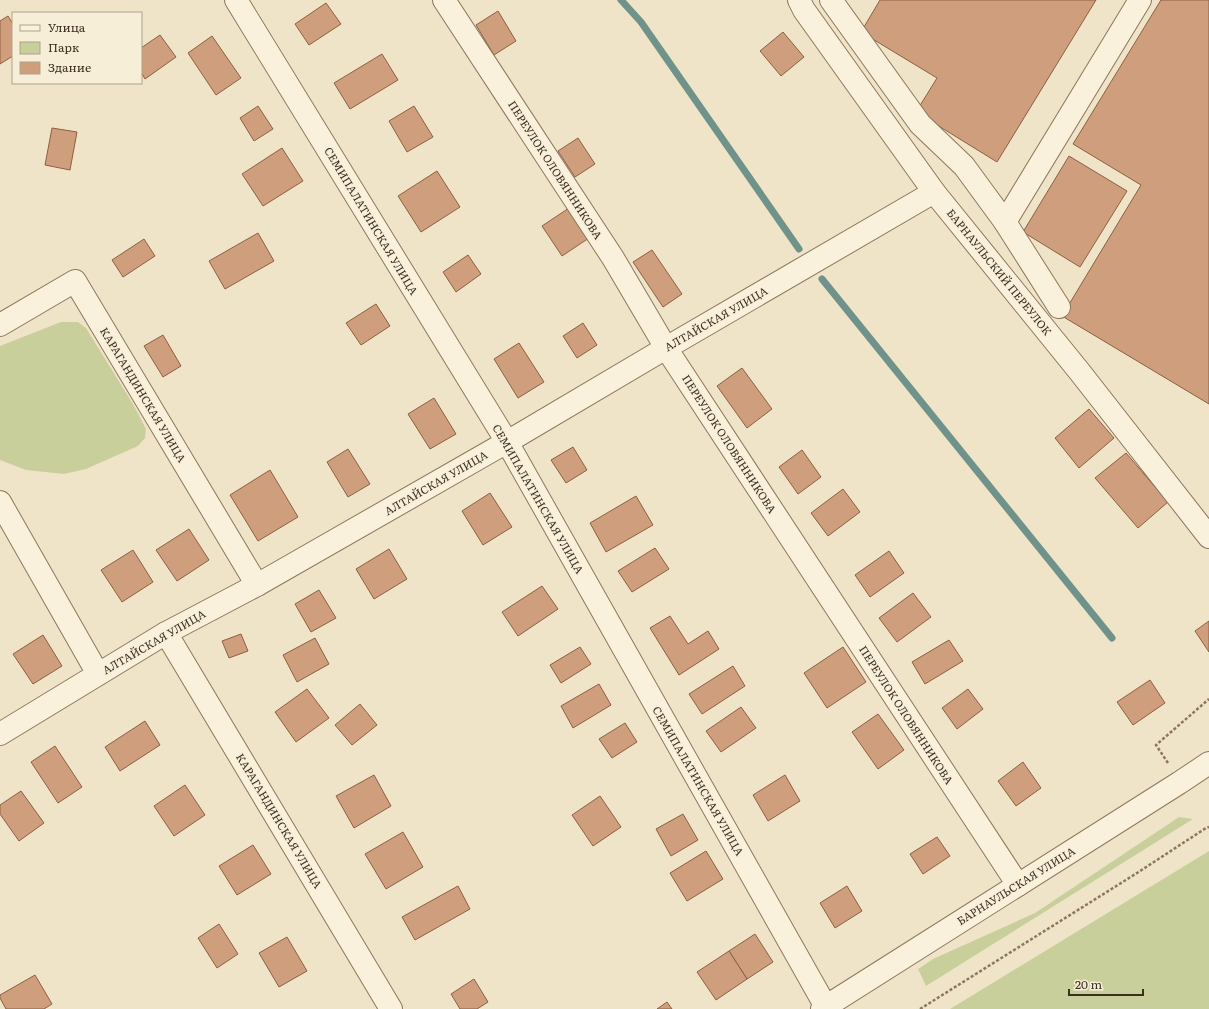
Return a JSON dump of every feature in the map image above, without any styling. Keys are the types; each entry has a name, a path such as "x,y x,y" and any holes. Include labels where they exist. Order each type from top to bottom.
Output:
{"street":[{"name":"СЕМИПАЛАТИНСКАЯ УЛИЦА","path":"236,0 507,442 824,1008"},
{"name":"ПЕРЕУЛОК ОЛОВЯННИКОВА","path":"444,0 613,258 666,348 1018,885"},
{"name":"БАРНАУЛЬСКИЙ ПЕРЕУЛОК","path":"799,0 804,10 934,192 1079,371 1209,537"},
{"path":"831,0 920,124 964,166 1005,222 1059,307"},
{"path":"1005,222 1140,0"},
{"name":"АЛТАЙСКАЯ УЛИЦА","path":"0,734 166,633 257,585 507,442 934,192"},
{"name":"КАРАГАНДИНСКАЯ УЛИЦА","path":"0,325 75,281 257,585"},
{"path":"0,502 98,674"},
{"name":"КАРАГАНДИНСКАЯ УЛИЦА","path":"166,633 391,1009"},
{"name":"БАРНАУЛЬСКАЯ УЛИЦА","path":"824,1008 1209,763"}],"path":[{"path":"1170,766 1156,745 1209,699"},
{"path":"920,1009 1137,874 1209,827"}],"green space":[{"path":"61,322 78,322 86,328 133,404 146,429 145,438 138,446 86,469 64,474 26,470 0,460 0,346"},
{"path":"1179,817 1193,819 926,986 918,969 933,959 1035,913"},
{"path":"1209,851 1209,1009 950,1009"}],"building":[{"path":"880,0 1096,0 997,162 916,112 937,78 861,32"},
{"path":"1161,0 1209,0 1209,404 1062,316 1141,185 1073,144"},
{"path":"326,3 341,24 309,45 295,24"},
{"path":"498,11 516,41 494,55 476,25"},
{"path":"8,16 12,22 12,57 0,64 0,21"},
{"path":"783,32 804,57 781,76 760,51"},
{"path":"160,35 176,57 145,79 142,74 142,47"},
{"path":"212,36 241,78 216,95 188,53"},
{"path":"382,54 398,80 350,109 334,83"},
{"path":"258,106 273,129 254,141 240,118"},
{"path":"414,106 433,137 407,152 389,121"},
{"path":"52,128 77,132 70,170 45,165"},
{"path":"578,138 595,164 575,177 558,151"},
{"path":"282,148 303,181 263,206 242,174"},
{"path":"1069,156 1127,191 1080,267 1023,232"},
{"path":"437,171 460,207 421,232 398,196"},
{"path":"569,208 589,238 562,256 542,226"},
{"path":"258,233 274,261 225,289 209,261"},
{"path":"144,239 155,256 123,277 112,260"},
{"path":"652,250 682,294 663,307 633,262"},
{"path":"468,255 481,274 456,292 443,272"},
{"path":"376,304 390,326 361,345 346,323"},
{"path":"583,323 597,345 577,358 563,336"},
{"path":"163,335 181,366 163,377 144,346"},
{"path":"519,343 544,382 518,398 494,359"},
{"path":"742,368 772,409 747,428 717,386"},
{"path":"434,398 456,434 430,449 408,414"},
{"path":"1089,409 1114,438 1079,468 1055,438"},
{"path":"573,447 587,470 566,483 551,460"},
{"path":"348,449 370,484 348,497 327,462"},
{"path":"802,450 821,477 798,494 779,467"},
{"path":"1126,453 1168,502 1138,528 1095,478"},
{"path":"270,470 298,517 258,541 230,495"},
{"path":"843,489 860,512 828,536 811,513"},
{"path":"490,493 512,527 483,545 462,511"},
{"path":"636,496 653,525 606,552 590,523"},
{"path":"189,529 209,560 177,581 156,550"},
{"path":"655,548 669,569 632,592 618,571"},
{"path":"389,549 407,579 374,599 356,569"},
{"path":"133,550 153,582 122,602 101,570"},
{"path":"889,551 904,573 870,597 855,575"},
{"path":"542,586 558,609 518,636 502,612"},
{"path":"319,590 336,618 311,632 295,604"},
{"path":"913,593 931,617 897,642 879,618"},
{"path":"670,616 688,644 708,631 719,649 679,675 650,628"},
{"path":"1209,621 1209,652 1195,631"},
{"path":"241,634 248,651 229,658 222,641"},
{"path":"43,635 62,666 33,684 13,654"},
{"path":"315,638 329,664 297,682 283,655"},
{"path":"949,640 963,661 925,684 912,662"},
{"path":"580,647 591,664 561,683 550,665"},
{"path":"843,647 866,682 827,708 804,673"},
{"path":"733,666 745,686 702,714 689,694"},
{"path":"1150,680 1165,703 1133,725 1117,702"},
{"path":"599,684 611,705 573,728 561,706"},
{"path":"307,689 329,718 296,742 275,712"},
{"path":"968,689 983,709 957,729 942,708"},
{"path":"360,704 377,725 352,745 335,725"},
{"path":"741,707 756,728 721,752 706,731"},
{"path":"878,714 904,750 878,769 852,732"},
{"path":"145,721 160,745 120,771 105,747"},
{"path":"625,723 637,742 612,758 599,739"},
{"path":"55,746 82,787 58,803 31,762"},
{"path":"1023,762 1041,788 1016,806 998,781"},
{"path":"374,775 391,806 354,828 336,796"},
{"path":"785,775 800,801 768,821 753,795"},
{"path":"185,785 205,815 174,836 154,806"},
{"path":"21,791 44,823 19,841 0,814 0,805"},
{"path":"600,796 621,827 593,846 572,815"},
{"path":"683,814 698,840 671,856 656,829"},
{"path":"403,832 423,867 386,889 365,854"},
{"path":"937,837 950,856 923,874 910,854"},
{"path":"253,845 271,874 237,895 219,866"},
{"path":"706,851 723,879 687,901 670,873"},
{"path":"458,886 470,909 415,940 402,917"},
{"path":"847,886 862,911 835,928 820,903"},
{"path":"219,924 238,954 217,968 198,938"},
{"path":"755,934 773,962 747,979 729,951"},
{"path":"287,937 307,971 279,987 259,953"},
{"path":"729,951 747,979 716,1000 697,972"},
{"path":"35,975 52,1004 44,1009 6,1009 0,995"},
{"path":"474,979 488,1002 477,1009 460,1009 451,994"},
{"path":"667,1002 672,1009 657,1009"}],"waterway":[{"path":"621,0 641,22 799,249"},
{"path":"822,279 1112,638"}]}
